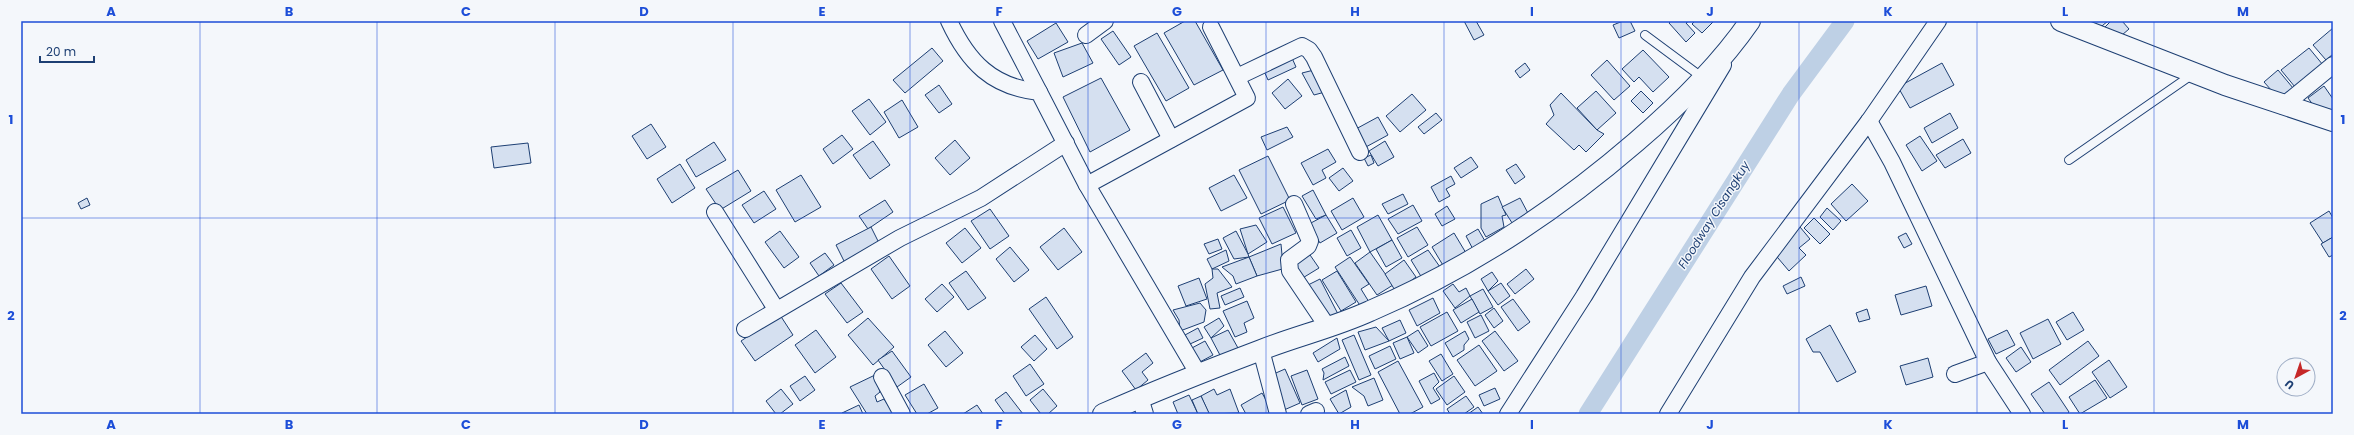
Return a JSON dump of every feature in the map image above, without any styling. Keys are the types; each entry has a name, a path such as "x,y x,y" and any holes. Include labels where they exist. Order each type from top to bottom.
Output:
{"street":[{"path":"949,21 961,46 974,61 989,74 1004,84 1019,90 1039,92"},
{"path":"1002,21 1087,185 1199,375"},
{"path":"1086,36 1105,21"},
{"path":"1508,414 1678,142 1750,21"},
{"path":"1668,414 1752,277 1869,121 1938,21"},
{"path":"2066,22 2194,73 2283,106 2333,121"},
{"path":"1087,185 1247,98 1211,27"},
{"path":"1104,414 1143,406 1199,375 1261,350 1368,312 1433,283 1491,250 1545,214 1603,170 1667,115 1739,38"},
{"path":"1237,78 1302,46 1307,48 1314,57 1360,152"},
{"path":"2283,106 2333,65"},
{"path":"1141,82 1171,139"},
{"path":"1869,121 1892,162 1988,362 2022,414"},
{"path":"745,329 776,309 900,238 981,198 1066,143"},
{"path":"1294,204 1310,242 1308,246 1290,260 1290,271 1327,326"},
{"path":"715,212 776,309"},
{"path":"1261,350 1278,414"},
{"path":"1955,374 1988,362"},
{"path":"882,377 902,414"}],"lane":[{"path":"1645,35 1703,78"},
{"path":"2069,160 2194,73"}],"building":[{"path":"1185,21 1195,21 1223,70 1194,85 1164,33"},
{"path":"1464,21 1476,21 1484,35 1474,40"},
{"path":"1623,21 1630,21 1635,31 1619,38 1613,25"},
{"path":"1671,21 1689,21 1686,23 1695,33 1686,42 1669,23"},
{"path":"1695,21 1714,21 1702,33 1692,24"},
{"path":"2089,21 2108,21 2097,30"},
{"path":"2111,21 2122,21 2129,29 2115,41 2104,28"},
{"path":"1056,23 1068,42 1038,59 1027,41"},
{"path":"2333,28 2333,54 2326,60 2313,45"},
{"path":"1113,31 1131,57 1119,65 1101,39"},
{"path":"1157,33 1189,88 1166,101 1134,46"},
{"path":"1082,43 1093,63 1063,77 1054,53"},
{"path":"932,48 943,61 905,93 893,80"},
{"path":"2309,48 2323,65 2295,87 2281,70"},
{"path":"1643,50 1669,77 1653,92 1639,77 1634,82 1622,69"},
{"path":"1292,58 1296,67 1268,80 1264,71"},
{"path":"1607,60 1630,86 1614,100 1591,75"},
{"path":"1525,63 1530,70 1520,78 1515,71"},
{"path":"1942,63 1954,85 1910,108 1898,87"},
{"path":"1314,70 1325,92 1314,95 1302,73"},
{"path":"2278,70 2293,88 2280,100 2264,82"},
{"path":"1101,78 1130,130 1090,152 1063,97"},
{"path":"1288,79 1302,96 1285,109 1272,93"},
{"path":"939,85 952,104 939,113 925,95"},
{"path":"2324,86 2333,99 2333,110 2322,117 2308,98"},
{"path":"1596,91 1616,113 1597,130 1577,108"},
{"path":"1641,91 1653,103 1643,113 1631,101"},
{"path":"1561,93 1597,130 1604,134 1586,152 1579,145 1574,150 1546,124 1554,115 1550,105"},
{"path":"1412,94 1426,110 1400,132 1386,116"},
{"path":"869,99 886,122 870,135 852,111"},
{"path":"902,100 918,127 899,138 884,112"},
{"path":"1436,113 1442,120 1424,134 1418,127"},
{"path":"1950,113 1958,128 1932,143 1924,128"},
{"path":"1378,117 1388,135 1364,148 1354,130"},
{"path":"651,124 666,147 647,159 632,136"},
{"path":"1287,127 1293,137 1267,150 1261,137"},
{"path":"842,135 853,149 833,164 823,149"},
{"path":"1920,136 1937,161 1922,171 1906,145"},
{"path":"1963,139 1971,153 1945,168 1936,155"},
{"path":"955,140 970,158 950,175 935,158"},
{"path":"873,141 890,165 870,179 853,155"},
{"path":"1385,141 1394,157 1378,166 1369,151"},
{"path":"714,142 726,160 696,177 686,160"},
{"path":"528,143 531,163 494,168 491,147"},
{"path":"1328,149 1336,162 1322,170 1326,178 1313,185 1301,163"},
{"path":"1371,155 1374,163 1368,166 1364,158"},
{"path":"1268,156 1290,200 1261,214 1239,170"},
{"path":"1471,157 1478,167 1461,178 1454,168"},
{"path":"680,164 695,188 672,203 657,179"},
{"path":"1516,164 1525,177 1515,184 1506,170"},
{"path":"1343,168 1353,181 1339,191 1329,178"},
{"path":"738,170 751,191 720,210 706,189"},
{"path":"801,175 821,207 795,222 776,190"},
{"path":"1234,175 1247,198 1221,211 1209,188"},
{"path":"1451,176 1455,184 1446,189 1450,196 1439,202 1431,187"},
{"path":"1852,184 1868,201 1846,221 1831,204"},
{"path":"1313,190 1326,215 1316,219 1302,196"},
{"path":"764,191 776,209 754,223 742,205"},
{"path":"1403,194 1408,204 1388,214 1382,204"},
{"path":"1498,196 1506,215 1502,216 1504,227 1486,237 1481,228 1481,204"},
{"path":"87,198 90,205 81,209 78,203"},
{"path":"1353,198 1364,217 1342,230 1331,211"},
{"path":"1520,198 1530,217 1514,226 1502,207"},
{"path":"885,200 893,212 868,229 859,216"},
{"path":"1413,205 1422,221 1398,234 1388,219"},
{"path":"1447,206 1455,219 1442,226 1435,214"},
{"path":"1283,207 1296,233 1272,244 1259,218"},
{"path":"1827,208 1841,221 1833,230 1820,217"},
{"path":"990,209 1009,236 990,249 971,221"},
{"path":"2329,211 2333,218 2333,237 2323,243 2310,223"},
{"path":"1326,215 1337,233 1320,243 1309,224"},
{"path":"1378,215 1392,240 1370,252 1357,227"},
{"path":"1814,218 1830,234 1820,244 1804,228"},
{"path":"1256,225 1267,242 1248,254 1240,229"},
{"path":"871,227 880,245 845,263 836,245"},
{"path":"1417,227 1428,245 1408,257 1397,238"},
{"path":"1800,227 1810,239 1799,248 1806,255 1789,271 1772,251"},
{"path":"965,228 981,248 962,263 946,243"},
{"path":"1064,228 1082,252 1058,270 1040,247"},
{"path":"1478,229 1489,248 1476,255 1466,236"},
{"path":"1351,230 1361,248 1347,256 1337,238"},
{"path":"780,231 799,257 784,268 765,242"},
{"path":"1236,231 1249,257 1234,259 1223,238"},
{"path":"1454,233 1466,253 1444,267 1432,247"},
{"path":"1906,233 1912,244 1904,248 1898,237"},
{"path":"2333,237 2333,255 2329,257 2321,244"},
{"path":"1218,239 1222,249 1209,254 1204,244"},
{"path":"1392,240 1402,258 1386,267 1376,249"},
{"path":"1281,244 1282,255 1286,268 1257,276 1249,257"},
{"path":"1010,247 1029,270 1014,282 996,259"},
{"path":"1226,250 1229,261 1212,269 1207,259"},
{"path":"1428,250 1440,267 1422,278 1411,260"},
{"path":"1308,252 1319,268 1301,279 1291,263"},
{"path":"1370,252 1393,285 1377,295 1355,263"},
{"path":"825,253 834,265 819,276 810,263"},
{"path":"889,256 910,286 892,299 871,269"},
{"path":"1249,257 1257,276 1236,284 1233,276 1222,267"},
{"path":"1350,257 1369,284 1361,289 1369,302 1361,307 1335,267"},
{"path":"1404,260 1416,277 1396,292 1385,274"},
{"path":"1212,269 1218,269 1232,287 1217,293 1220,308 1210,309 1205,284 1213,278"},
{"path":"1526,269 1534,279 1515,294 1507,284"},
{"path":"966,271 986,298 968,310 949,283"},
{"path":"1337,271 1356,302 1341,311 1322,280"},
{"path":"1492,272 1498,281 1488,291 1481,279"},
{"path":"1801,277 1805,286 1787,294 1783,286"},
{"path":"1199,278 1207,299 1186,306 1178,286"},
{"path":"1320,279 1338,314 1324,321 1306,286"},
{"path":"841,283 863,312 847,323 825,294"},
{"path":"1501,283 1510,296 1498,305 1488,291"},
{"path":"942,284 954,297 937,312 925,299"},
{"path":"1453,284 1459,292 1466,288 1470,296 1455,308 1443,291"},
{"path":"1926,286 1932,306 1901,315 1895,295"},
{"path":"1240,288 1244,297 1225,305 1221,296"},
{"path":"1483,289 1493,307 1480,314 1470,296"},
{"path":"1046,297 1073,337 1057,349 1029,309"},
{"path":"1433,298 1440,313 1417,326 1409,310"},
{"path":"1472,299 1479,312 1461,323 1453,310"},
{"path":"1513,299 1530,322 1518,331 1501,307"},
{"path":"1247,301 1254,318 1244,323 1247,332 1235,337 1223,311"},
{"path":"1200,303 1206,310 1204,322 1180,331 1179,320 1173,310"},
{"path":"1494,308 1503,321 1494,328 1485,315"},
{"path":"1867,309 1870,319 1859,322 1856,313"},
{"path":"1447,312 1458,331 1431,346 1420,327"},
{"path":"2073,312 2084,330 2067,340 2056,322"},
{"path":"780,315 793,335 755,361 741,341"},
{"path":"1481,315 1489,331 1475,338 1467,322"},
{"path":"868,318 894,347 873,365 848,335"},
{"path":"1219,318 1224,326 1211,338 1204,327"},
{"path":"2048,319 2061,344 2033,359 2020,333"},
{"path":"1400,320 1406,333 1389,341 1382,328"},
{"path":"1830,325 1856,372 1837,382 1820,352 1813,352 1806,339"},
{"path":"1376,327 1389,341 1365,350 1358,332"},
{"path":"1198,328 1203,338 1190,344 1185,335"},
{"path":"816,330 836,357 815,373 795,345"},
{"path":"1228,330 1238,348 1221,357 1211,338"},
{"path":"1418,330 1428,346 1418,353 1407,337"},
{"path":"2007,330 2015,345 1996,354 1988,339"},
{"path":"945,331 963,353 946,367 928,345"},
{"path":"1465,331 1469,339 1464,345 1464,350 1453,357 1445,343"},
{"path":"1495,331 1518,361 1504,371 1482,341"},
{"path":"1035,335 1047,349 1034,361 1021,347"},
{"path":"1354,335 1371,375 1359,380 1342,340"},
{"path":"1407,337 1414,353 1400,359 1393,343"},
{"path":"1337,338 1340,349 1318,362 1313,353"},
{"path":"1205,341 1213,355 1198,363 1190,349"},
{"path":"2088,341 2099,356 2060,385 2049,370"},
{"path":"1479,345 1497,371 1475,386 1457,360"},
{"path":"1390,346 1396,359 1375,369 1369,356"},
{"path":"2021,347 2031,362 2016,372 2006,358"},
{"path":"892,351 911,377 897,387 878,360"},
{"path":"1146,353 1153,363 1142,372 1148,380 1136,390 1122,371"},
{"path":"1441,354 1453,374 1442,381 1429,361"},
{"path":"1345,357 1349,366 1323,380 1324,373 1322,369"},
{"path":"1928,358 1933,377 1906,385 1900,366"},
{"path":"2109,360 2127,387 2110,398 2092,372"},
{"path":"1398,361 1423,407 1410,414 1400,414 1378,372"},
{"path":"1030,364 1044,384 1026,396 1013,376"},
{"path":"1285,369 1300,403 1284,410 1269,376"},
{"path":"1307,370 1318,399 1302,405 1291,376"},
{"path":"1350,370 1356,382 1331,394 1325,382"},
{"path":"1434,373 1439,382 1433,388 1440,399 1431,404 1419,381"},
{"path":"875,375 880,392 875,396 877,402 884,399 894,414 867,414 850,387"},
{"path":"805,376 815,390 800,401 790,386"},
{"path":"1454,376 1465,392 1447,405 1436,389"},
{"path":"1374,378 1383,400 1368,406 1364,396 1352,387"},
{"path":"2095,380 2107,398 2080,414 2069,397"},
{"path":"2049,382 2069,412 2067,414 2045,414 2031,394"},
{"path":"924,384 938,408 927,414 917,414 905,395"},
{"path":"1495,388 1500,399 1484,406 1479,395"},
{"path":"781,389 793,404 780,414 776,414 766,401"},
{"path":"1043,389 1057,406 1048,414 1041,414 1030,400"},
{"path":"1214,389 1217,395 1230,389 1239,413 1209,414 1201,396"},
{"path":"1346,390 1351,407 1339,414 1330,399"},
{"path":"1006,392 1023,414 1005,414 995,400"},
{"path":"1262,393 1274,414 1246,414 1241,405"},
{"path":"1189,395 1198,414 1178,414 1173,402"},
{"path":"1201,396 1209,413 1198,414 1192,400"},
{"path":"1466,396 1474,407 1464,414 1450,414 1447,409"},
{"path":"859,405 863,414 842,413"},
{"path":"977,405 983,414 963,414"},
{"path":"1478,407 1483,414 1468,414"}],"waterway":[{"name":"Floodway Cisangkuy","path":"1588,414 1791,94 1845,21"}]}
